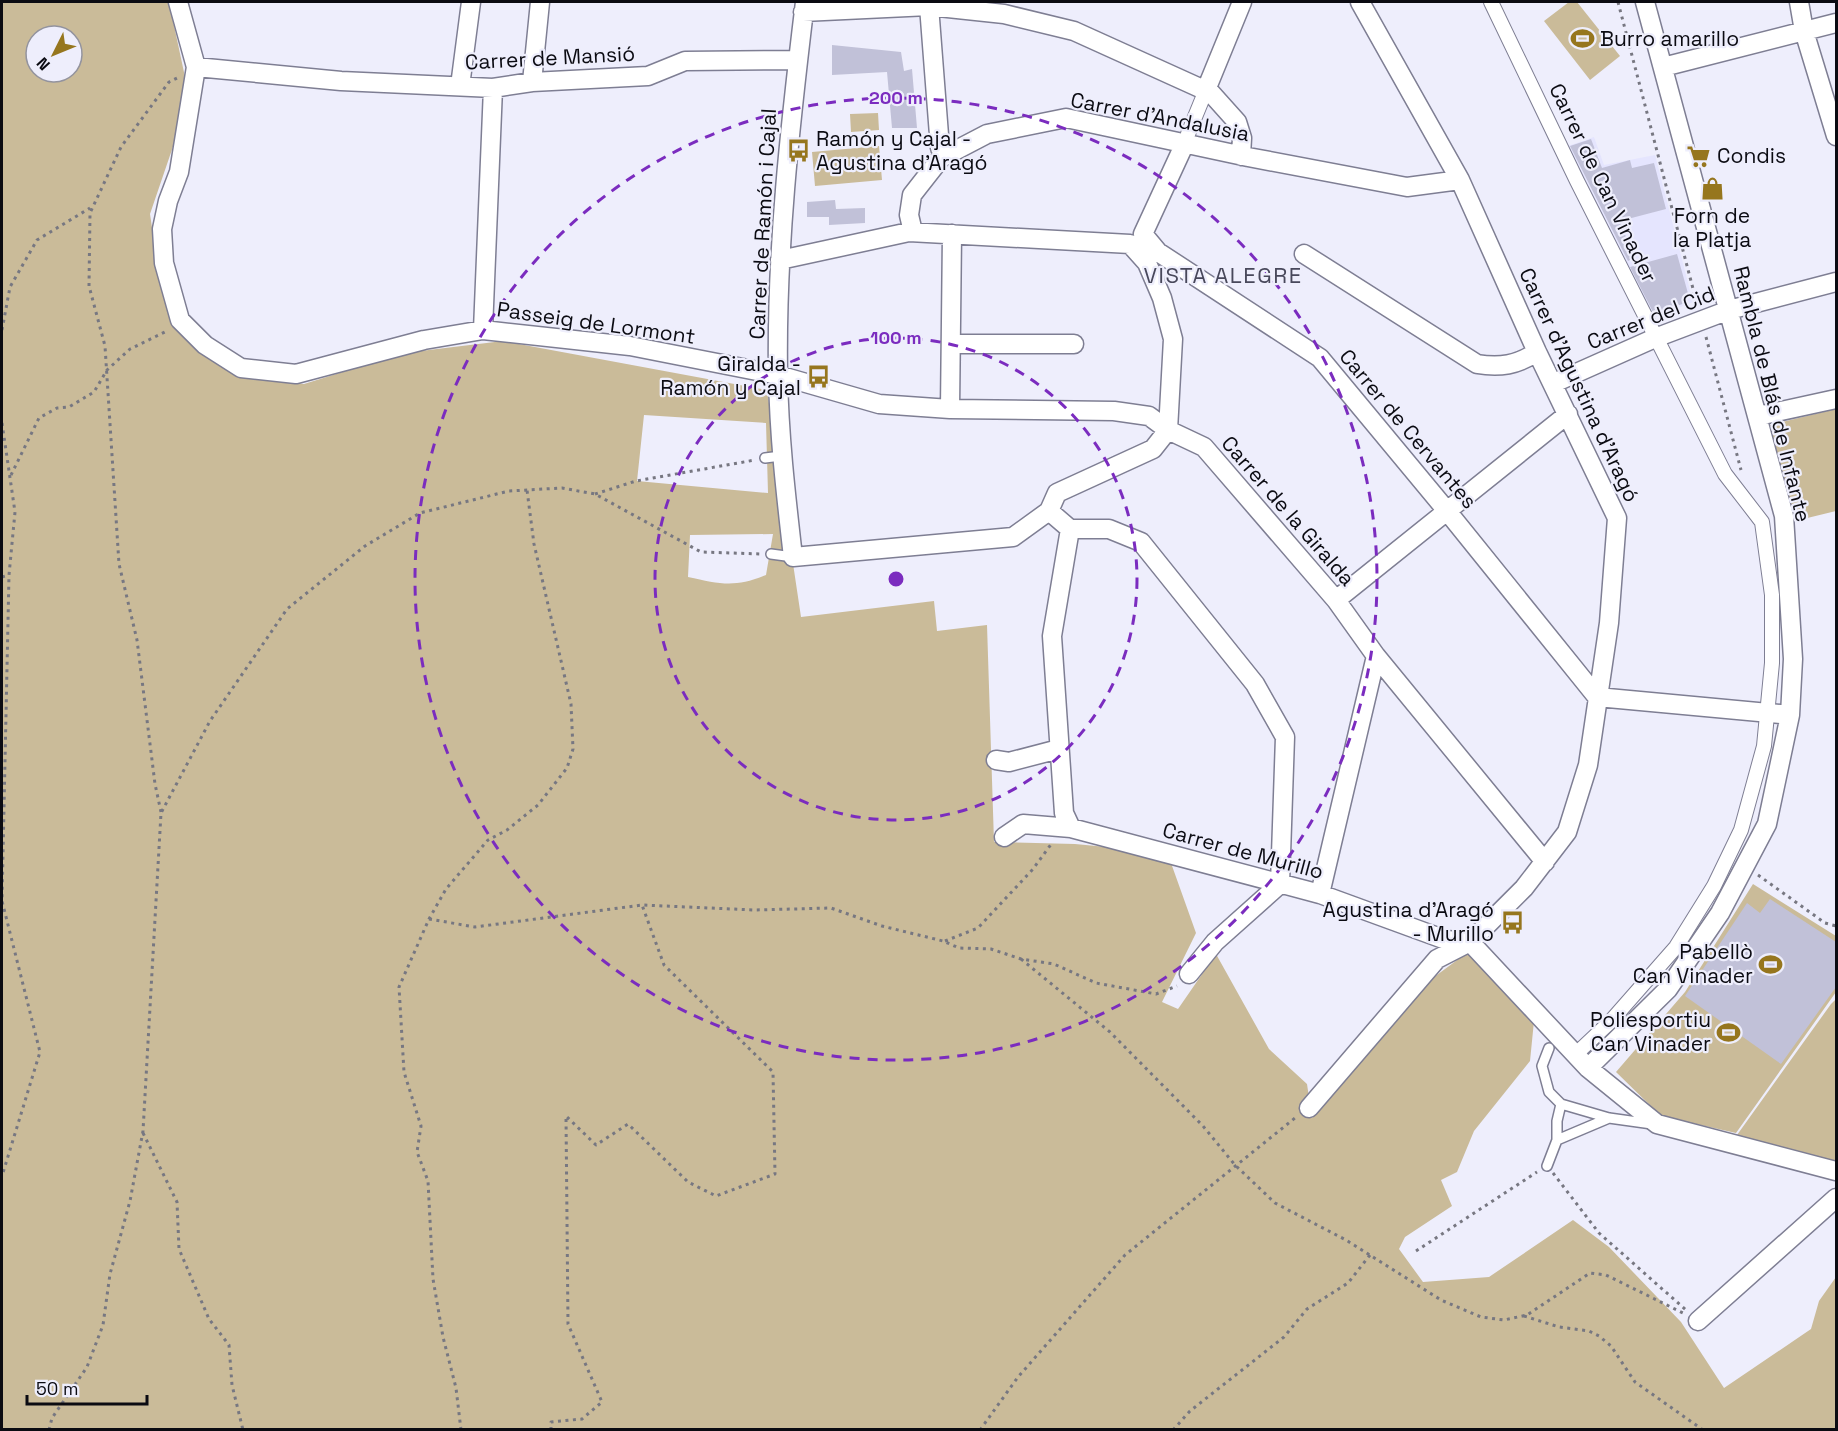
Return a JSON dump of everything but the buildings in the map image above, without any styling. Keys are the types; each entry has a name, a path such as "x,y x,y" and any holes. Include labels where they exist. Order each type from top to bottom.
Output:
{"street":[{"name":"Passeig de Lormont","path":"178,2 196,67 179,172 168,201 162,229 164,263 180,320 205,345 241,368 296,374 424,340 483,330 630,346 778,375"},
{"path":"460,86 471,2"},
{"path":"532,82 540,2"},
{"path":"793,557 1013,537 1050,512 1057,493 1153,449 1168,430 1173,339 1162,298 1137,239 1187,138 1242,2"},
{"name":"Carrer d'Agustina d'Aragó","path":"1309,1108 1437,959 1470,942 1524,888 1567,832 1588,765 1609,623 1617,518 1554,383 1537,352 1460,180 1360,2"},
{"name":"Carrer de Can Vinader","path":"1491,2 1725,474 1762,522 1772,596 1772,663 1764,746 1741,830 1714,886 1676,947 1610,1022 1582,1061"},
{"name":"Rambla de Blás de Infante","path":"1582,1061 1668,989 1720,913 1767,824 1790,715 1793,659 1784,516 1645,2"},
{"path":"1798,2 1804,31 1836,136"},
{"path":"929,6 940,148"},
{"path":"804,7 929,6 1004,14 1074,31 1211,93 1237,122 1242,138 1241,156"},
{"name":"Carrer de Ramón i Cajal","path":"793,557 773,457 778,375 780,260 787,147 804,7"},
{"path":"1663,68 1836,22"},
{"name":"Carrer de Mansió","path":"196,67 341,81 493,88 532,82 648,76 685,61 796,60"},
{"path":"483,330 493,88"},
{"name":"Carrer d'Andalusia","path":"913,232 909,215 912,195 941,158 987,134 1066,118 1187,138 1241,156 1407,187 1460,180"},
{"path":"780,260 913,232 1137,239"},
{"path":"950,409 952,234"},
{"name":"Carrer de Cervantes","path":"1137,239 1320,358 1597,697"},
{"path":"1304,254 1477,364 1493,367 1520,363 1537,352"},
{"name":"Carrer del Cid","path":"1554,383 1656,338 1729,310 1836,282"},
{"path":"951,344 1074,344"},
{"name":"Carrer de la Giralda","path":"778,375 879,404 950,409 1114,411 1149,416 1168,430 1204,447 1336,600 1376,656 1545,862"},
{"path":"1758,416 1836,399"},
{"path":"1336,600 1568,414"},
{"path":"1050,512 1070,529 1109,529 1141,542 1255,684 1285,737 1280,884 1215,942 1189,974"},
{"path":"1067,827 1064,813 1052,636 1070,529"},
{"path":"1320,894 1376,656"},
{"path":"1597,697 1790,715"},
{"path":"996,760 1009,762 1059,749"},
{"name":"Carrer de Murillo","path":"1004,837 1023,824 1067,827 1320,894 1446,940 1470,942"},
{"path":"1470,942 1582,1061 1657,1124 1836,1171"},
{"path":"1698,1321 1836,1198"}],"lane":[{"path":"771,554 793,557"},
{"path":"1549,1048 1542,1066 1549,1092 1561,1104 1609,1118 1657,1124"},
{"path":"1547,1166 1557,1140 1557,1121 1561,1104"},
{"path":"1557,1140 1609,1118"}],"path":[{"path":"1618,2 1696,301"},
{"path":"49,1430 52,1418 87,1366 103,1325 110,1274 130,1201 143,1131 161,813 155,784 137,640 119,564 105,346 89,286 92,207 121,147 170,82 196,67"},
{"path":"2,330 10,287 37,240 92,207"},
{"path":"10,476 39,418 57,408 69,407 94,392 107,370 130,349 147,338 164,333 180,320"},
{"path":"2,423 15,512 9,575 2,901 40,1052 2,1176"},
{"path":"595,494 636,481 773,457"},
{"path":"161,813 210,721 287,609 365,546 420,513 509,491 562,488 595,494 701,552 771,554"},
{"path":"461,1430 456,1388 443,1337 433,1278 428,1181 417,1152 421,1126 404,1072 398,1010 399,987 429,919 446,889 488,840 507,830 538,805 567,768 573,749 571,704 534,544 526,490"},
{"path":"2,577 9,575"},
{"path":"943,941 978,928 1033,869 1067,827"},
{"path":"1757,874 1825,923 1836,926"},
{"path":"429,919 475,927 642,905 754,910 831,908 892,929 943,941 959,948 991,949 1021,959 1054,964 1096,983 1156,994 1176,986 1189,974"},
{"path":"551,1430 550,1422 582,1419 602,1402 568,1324 566,1116 596,1145 628,1124 688,1182 716,1197 775,1174 773,1072 664,965 642,905"},
{"path":"1021,959 1118,1039 1203,1126 1235,1165 1275,1203 1370,1255 1441,1300 1481,1317 1504,1320 1523,1315 1590,1273 1606,1275 1698,1321"},
{"path":"980,1430 1018,1377 1125,1255 1309,1108"},
{"path":"143,1131 177,1202 179,1249 209,1319 229,1345 232,1385 243,1430"},
{"path":"1416,1251 1547,1166 1599,1233 1698,1321"},
{"path":"1173,1430 1190,1411 1284,1337 1307,1310 1348,1283 1370,1255"},
{"path":"1523,1315 1559,1327 1589,1331 1599,1336 1611,1346 1635,1382 1703,1430"}],"shaded area":[{"path":"2,2 169,2 185,77 179,129 150,214 161,289 175,326 235,376 304,384 404,353 503,341 767,390 801,617 934,601 937,631 987,625 994,842 1075,844 1117,848 1171,863 1196,933 1162,1002 1178,1009 1216,954 1269,1049 1307,1084 1312,1118 1422,986 1468,952 1535,1011 1530,1061 1474,1131 1457,1172 1441,1180 1452,1206 1405,1237 1399,1249 1423,1282 1489,1277 1573,1220 1609,1247 1681,1322 1724,1388 1811,1329 1819,1301 1836,1277 1836,1429 2,1430","holes":["644,415 766,423 768,493 637,481","773,534 766,575 736,583 688,577 690,535"]},
{"name":"Burro amarillo","path":"1569,2 1577,2 1620,56 1590,80 1544,21"},
{"path":"878,113 879,130 851,132 850,114"},
{"path":"1594,137 1604,165 1655,155 1693,302 1651,319 1568,146"},
{"path":"879,146 882,180 815,186 812,152"},
{"path":"1836,409 1836,511 1795,521 1770,425"},
{"name":"Poliesportiu Can Vinader","path":"1753,884 1836,936 1836,992 1736,1133 1661,1116 1616,1072 1685,992"},
{"path":"1836,999 1836,1165 1737,1135 1831,1004"}],"place":[{"name":"Burro amarillo","path":"1582,39"},
{"name":"Ramón y Cajal - Agustina d'Aragó","path":"798,151"},
{"name":"Condis","path":"1699,156"},
{"name":"Forn de la Platja","path":"1712,188"},
{"name":"Giralda - Ramón y Cajal","path":"819,376"},
{"name":"Agustina d'Aragó - Murillo","path":"1512,922"},
{"name":"Pabellò Can Vinader","path":"1771,964"},
{"name":"Poliesportiu Can Vinader","path":"1729,1032"}],"district":[{"name":"VISTA ALEGRE","path":"1223,275"}]}
